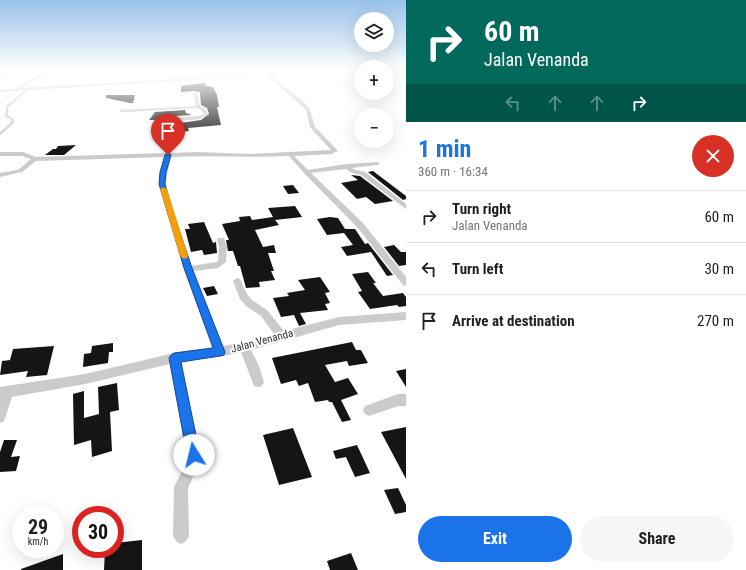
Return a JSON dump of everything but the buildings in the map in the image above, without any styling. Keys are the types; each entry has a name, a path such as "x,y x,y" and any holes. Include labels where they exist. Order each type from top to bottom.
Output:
{"street":[{"path":"194,97 198,107 206,112 205,116 177,119 168,124 165,134 168,155 163,172 162,184 188,268 220,352"},
{"path":"0,154 23,154 35,159 168,155 290,154 335,151 313,127 308,110 294,97"},
{"path":"290,154 306,172 360,225 406,283"},
{"path":"0,175 20,171 35,159"},
{"path":"306,172 378,163"},
{"path":"360,165 363,168 363,173"},
{"path":"346,166 354,172 363,173 405,205"},
{"path":"188,268 218,265 222,262 223,247 221,240"},
{"path":"237,281 243,296 249,303 264,313 282,337"},
{"name":"Jalan Venanda","path":"3,392 85,379 174,358 220,352 244,347 282,337 321,324 339,321 406,316"},
{"path":"244,347 253,366 258,382"},
{"path":"174,358 194,455 192,464 180,487 181,536"},
{"path":"0,417 3,392"},
{"path":"369,410 398,400 406,400"}],"lane":[{"path":"0,134 13,122 12,119 6,116 7,108 19,97"},
{"path":"121,111 198,107"}],"waterway":[{"path":"0,102 8,97"}],"slow traffic":[{"path":"163,189 184,256"}],"route":[{"path":"168,155 163,172 162,184 188,268 220,352 174,358 194,455"}]}
